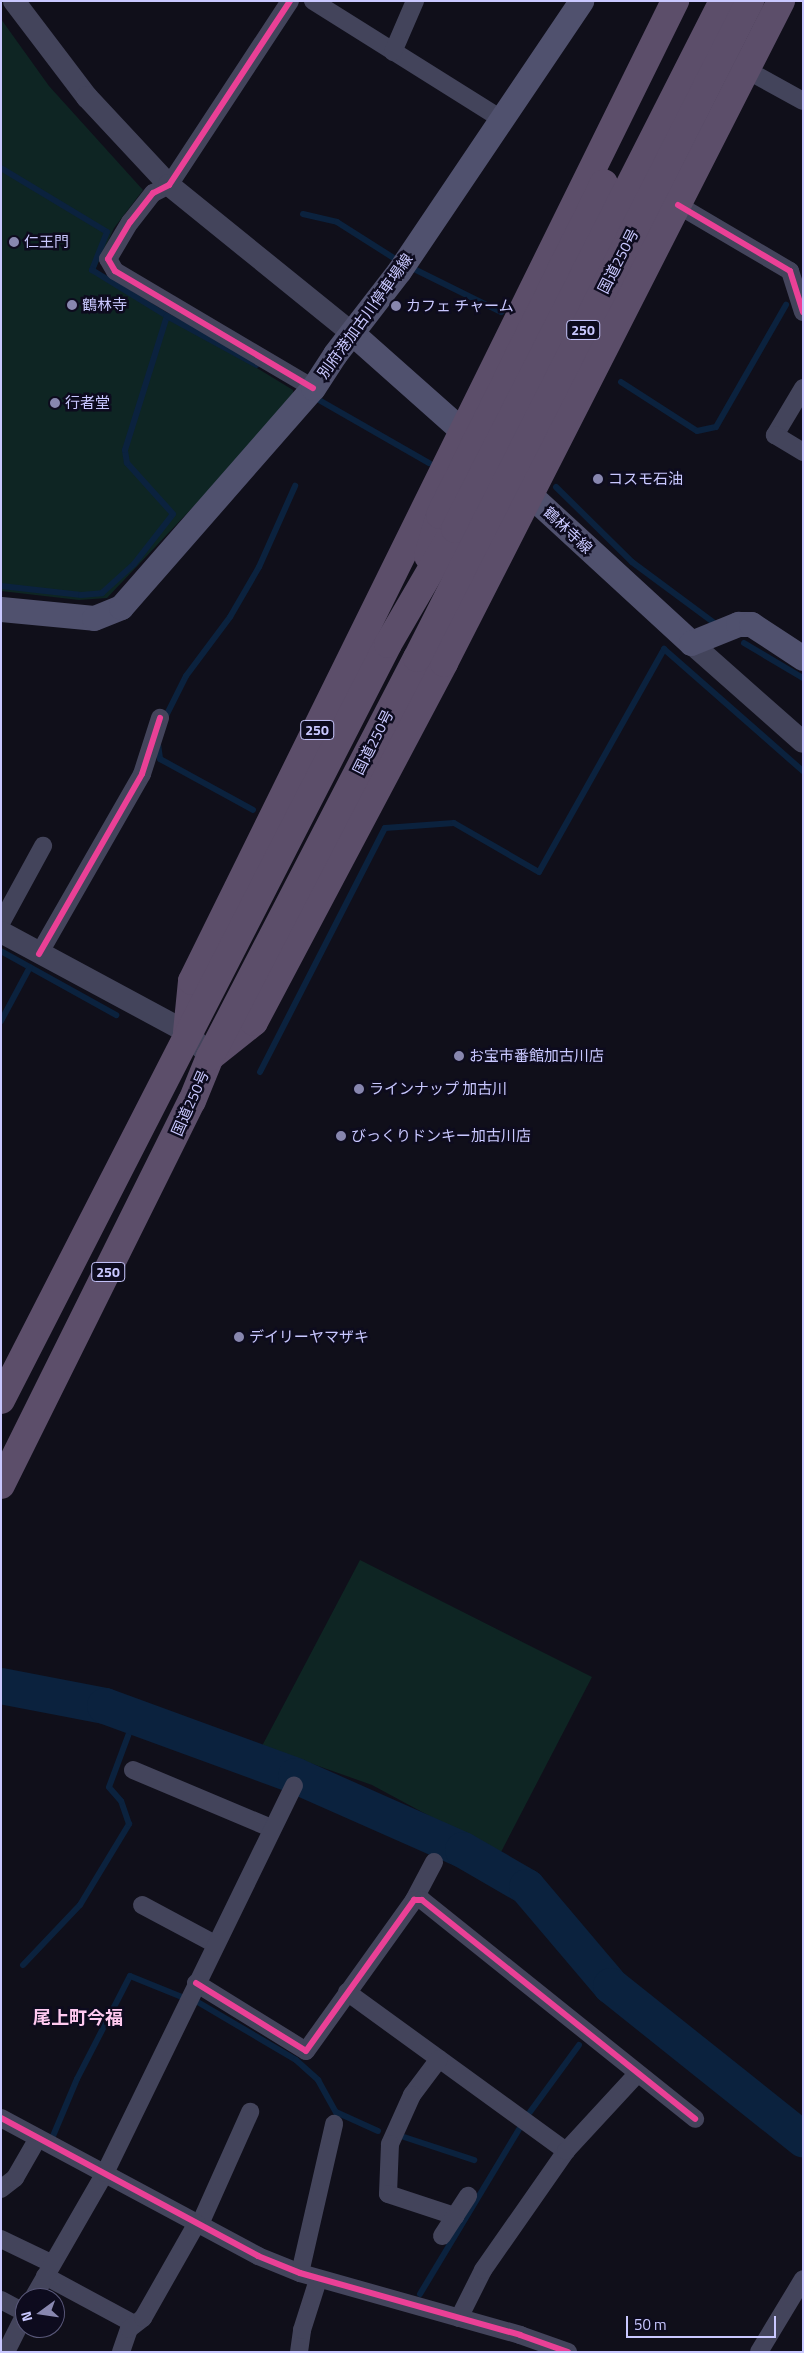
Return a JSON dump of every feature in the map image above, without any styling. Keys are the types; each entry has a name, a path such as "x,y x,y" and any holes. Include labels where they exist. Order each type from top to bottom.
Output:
{"highway":[{"name":"250","path":"187,1032 192,981 465,432 675,1"},
{"name":"250","path":"418,591 440,515 695,1"},
{"name":"国道250号","path":"1,1400 187,1032 388,644 455,529 723,1"},
{"name":"国道250号","path":"1,1485 192,1101 210,1057 417,658 750,1"},
{"name":"250","path":"210,1057 254,1022 529,494 781,1"}],"main road":[{"name":"別府港加古川停車場線","path":"1,609 94,618 121,607 313,388 404,264 581,1"},
{"name":"鶴林寺線","path":"352,333 465,432 529,494 691,643"},
{"path":"691,643 738,624 751,624 803,658"}],"street":[{"path":"14,1 87,98 169,185 352,333"},
{"path":"290,1 169,185 153,193 130,222 108,259 115,272 313,388"},
{"path":"313,1 501,119"},
{"path":"393,52 416,1"},
{"path":"745,69 803,101"},
{"path":"678,205 790,271 803,312"},
{"path":"803,388 775,436 803,452"},
{"path":"691,643 803,742"},
{"path":"39,954 142,774 160,718"},
{"path":"1,923 43,846"},
{"path":"1,932 187,1032 210,1057"},
{"path":"133,1770 271,1828"},
{"path":"38,2288 105,2173 271,1828 294,1786"},
{"path":"196,1983 306,2051 414,1900 434,1862"},
{"path":"414,1900 422,1900 637,2074 695,2118"},
{"path":"142,1905 215,1944"},
{"path":"347,1992 566,2151"},
{"path":"439,2059 412,2095 390,2144 388,2194 455,2216"},
{"path":"459,2318 483,2270 566,2151 637,2074"},
{"path":"121,2352 129,2328 142,2318 198,2224 250,2112"},
{"path":"1,2118 258,2256 318,2280 459,2318 568,2352"},
{"path":"300,2273 334,2124"},
{"path":"2,2186 15,2178 38,2138"},
{"path":"442,2236 468,2196"},
{"path":"1,2239 134,2324"},
{"path":"759,2352 803,2279"},
{"path":"299,2352 302,2330 318,2280"},
{"path":"1,2300 15,2308"},
{"path":"6,2352 15,2334"}],"green space":[{"path":"1,19 49,86 143,190 114,228 95,270 293,390 294,400 107,598 79,600 1,591"},
{"path":"360,1560 592,1677 500,1854 372,1785 262,1746"}],"waterway":[{"path":"1,168 107,232 92,270 167,316"},
{"path":"303,214 337,222 400,262"},
{"path":"408,266 501,312"},
{"path":"621,382 697,431 716,427 786,305"},
{"path":"1,586 81,595 102,593 134,564 173,514 127,463 125,450 167,316 257,365"},
{"path":"312,396 429,463"},
{"path":"164,720 186,676 230,617 259,567 295,486"},
{"path":"556,487 632,562 717,625"},
{"path":"744,643 803,678"},
{"path":"260,1072 385,828 454,823 539,872 664,649 803,771"},
{"path":"158,744 160,759 253,810"},
{"path":"1,951 116,1015"},
{"path":"1,1021 30,967"},
{"path":"1,1686 105,1706 296,1776 463,1850 527,1887 611,1986 803,2139"},
{"path":"23,1965 80,1905 129,1824 121,1801 109,1787 135,1717"},
{"path":"53,2136 77,2079 130,1976 182,1997"},
{"path":"196,2001 296,2060 318,2080 336,2112 378,2131"},
{"path":"530,2112 579,2045"},
{"path":"420,2294 519,2129"},
{"path":"404,2137 474,2160"}],"cycle path":[{"path":"290,1 169,185 153,193 130,222 108,259 115,271 313,388"},
{"path":"678,205 790,271 803,312"},
{"path":"39,954 142,774 160,718"},
{"path":"196,1983 306,2051 414,1900 422,1900 695,2119"},
{"path":"1,2118 258,2256 300,2273 520,2335 568,2352"}],"place":[{"name":"仁王門","path":"14,242"},
{"name":"鶴林寺","path":"72,305"},
{"name":"カフェ チャーム","path":"396,306"},
{"name":"行者堂","path":"55,403"},
{"name":"コスモ石油","path":"598,479"},
{"name":"お宝市番館加古川店","path":"459,1056"},
{"name":"ラインナップ 加古川","path":"359,1089"},
{"name":"びっくりドンキー加古川店","path":"341,1136"},
{"name":"デイリーヤマザキ","path":"239,1337"}],"district":[{"name":"尾上町今福","path":"78,2018"}]}
